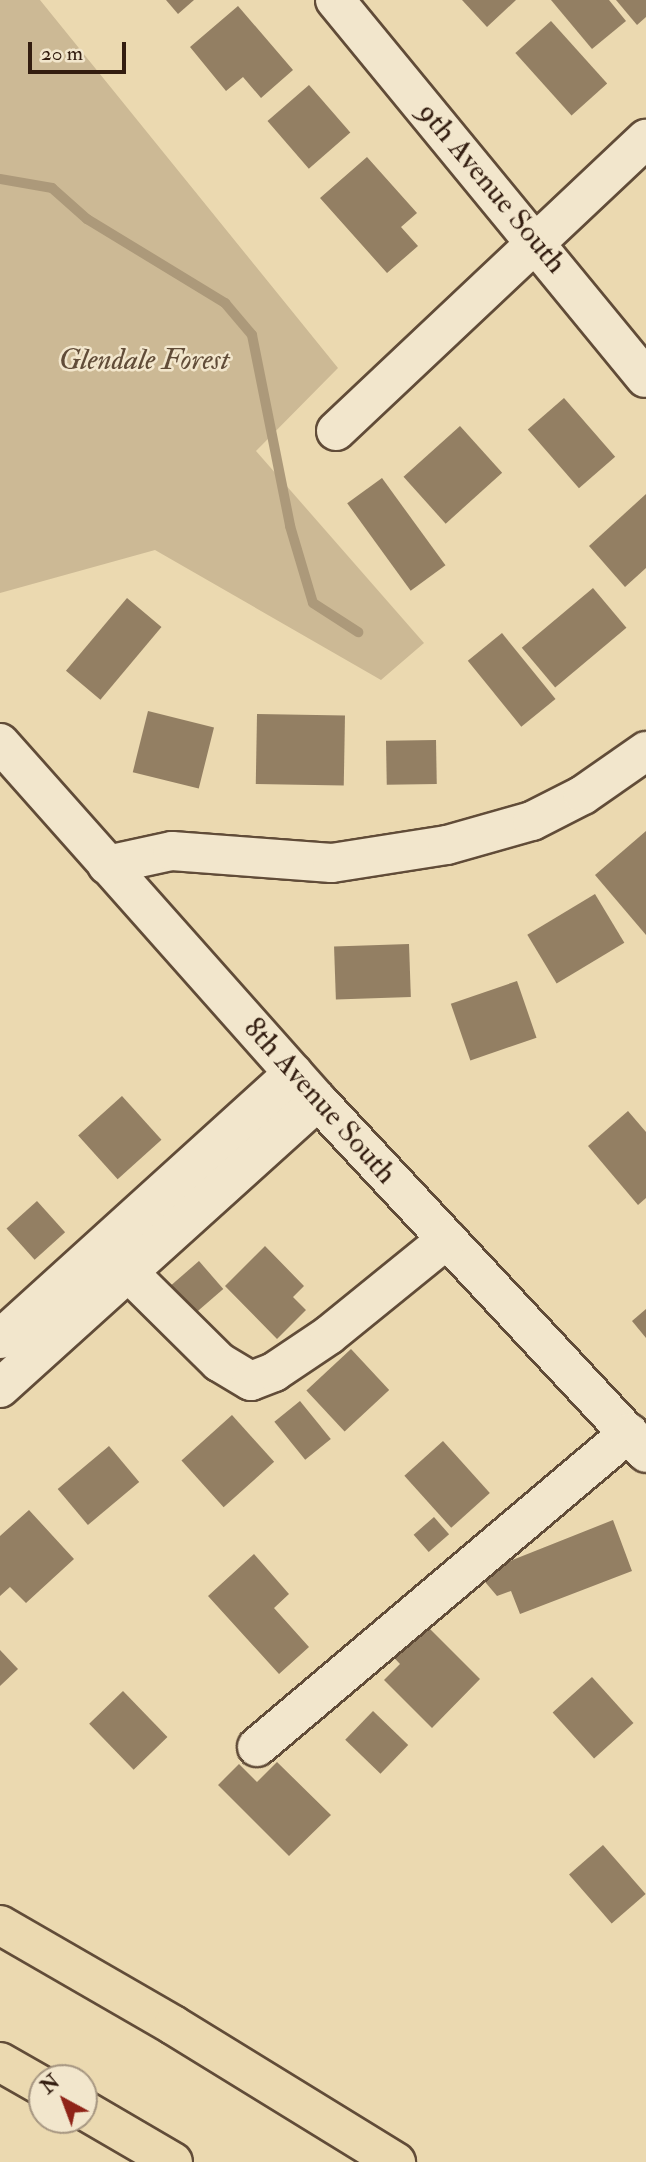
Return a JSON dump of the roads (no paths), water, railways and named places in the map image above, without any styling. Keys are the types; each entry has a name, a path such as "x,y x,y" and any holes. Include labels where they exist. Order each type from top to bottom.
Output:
{"highway":[{"path":"0,1925 173,2025 396,2162"},
{"path":"0,2062 28,2078"},
{"path":"98,2118 173,2162"}],"street":[{"name":"9th Avenue South","path":"335,0 537,240 646,378"},
{"path":"336,431 646,139"},
{"name":"8th Avenue South","path":"0,743 318,1101 637,1443"},
{"path":"107,865 172,851 332,863 447,845 532,821 583,794 646,751"},
{"path":"0,1339 293,1073"},
{"path":"0,1388 318,1101"},
{"path":"128,1272 219,1362 251,1381 274,1372 329,1335 447,1239"},
{"path":"257,1747 637,1443"}],"waterway":[{"path":"0,179 52,188 87,219 225,303 252,335 290,526 313,603 358,632"}],"park label":[{"name":"Glendale Forest","path":"144,360"}]}
